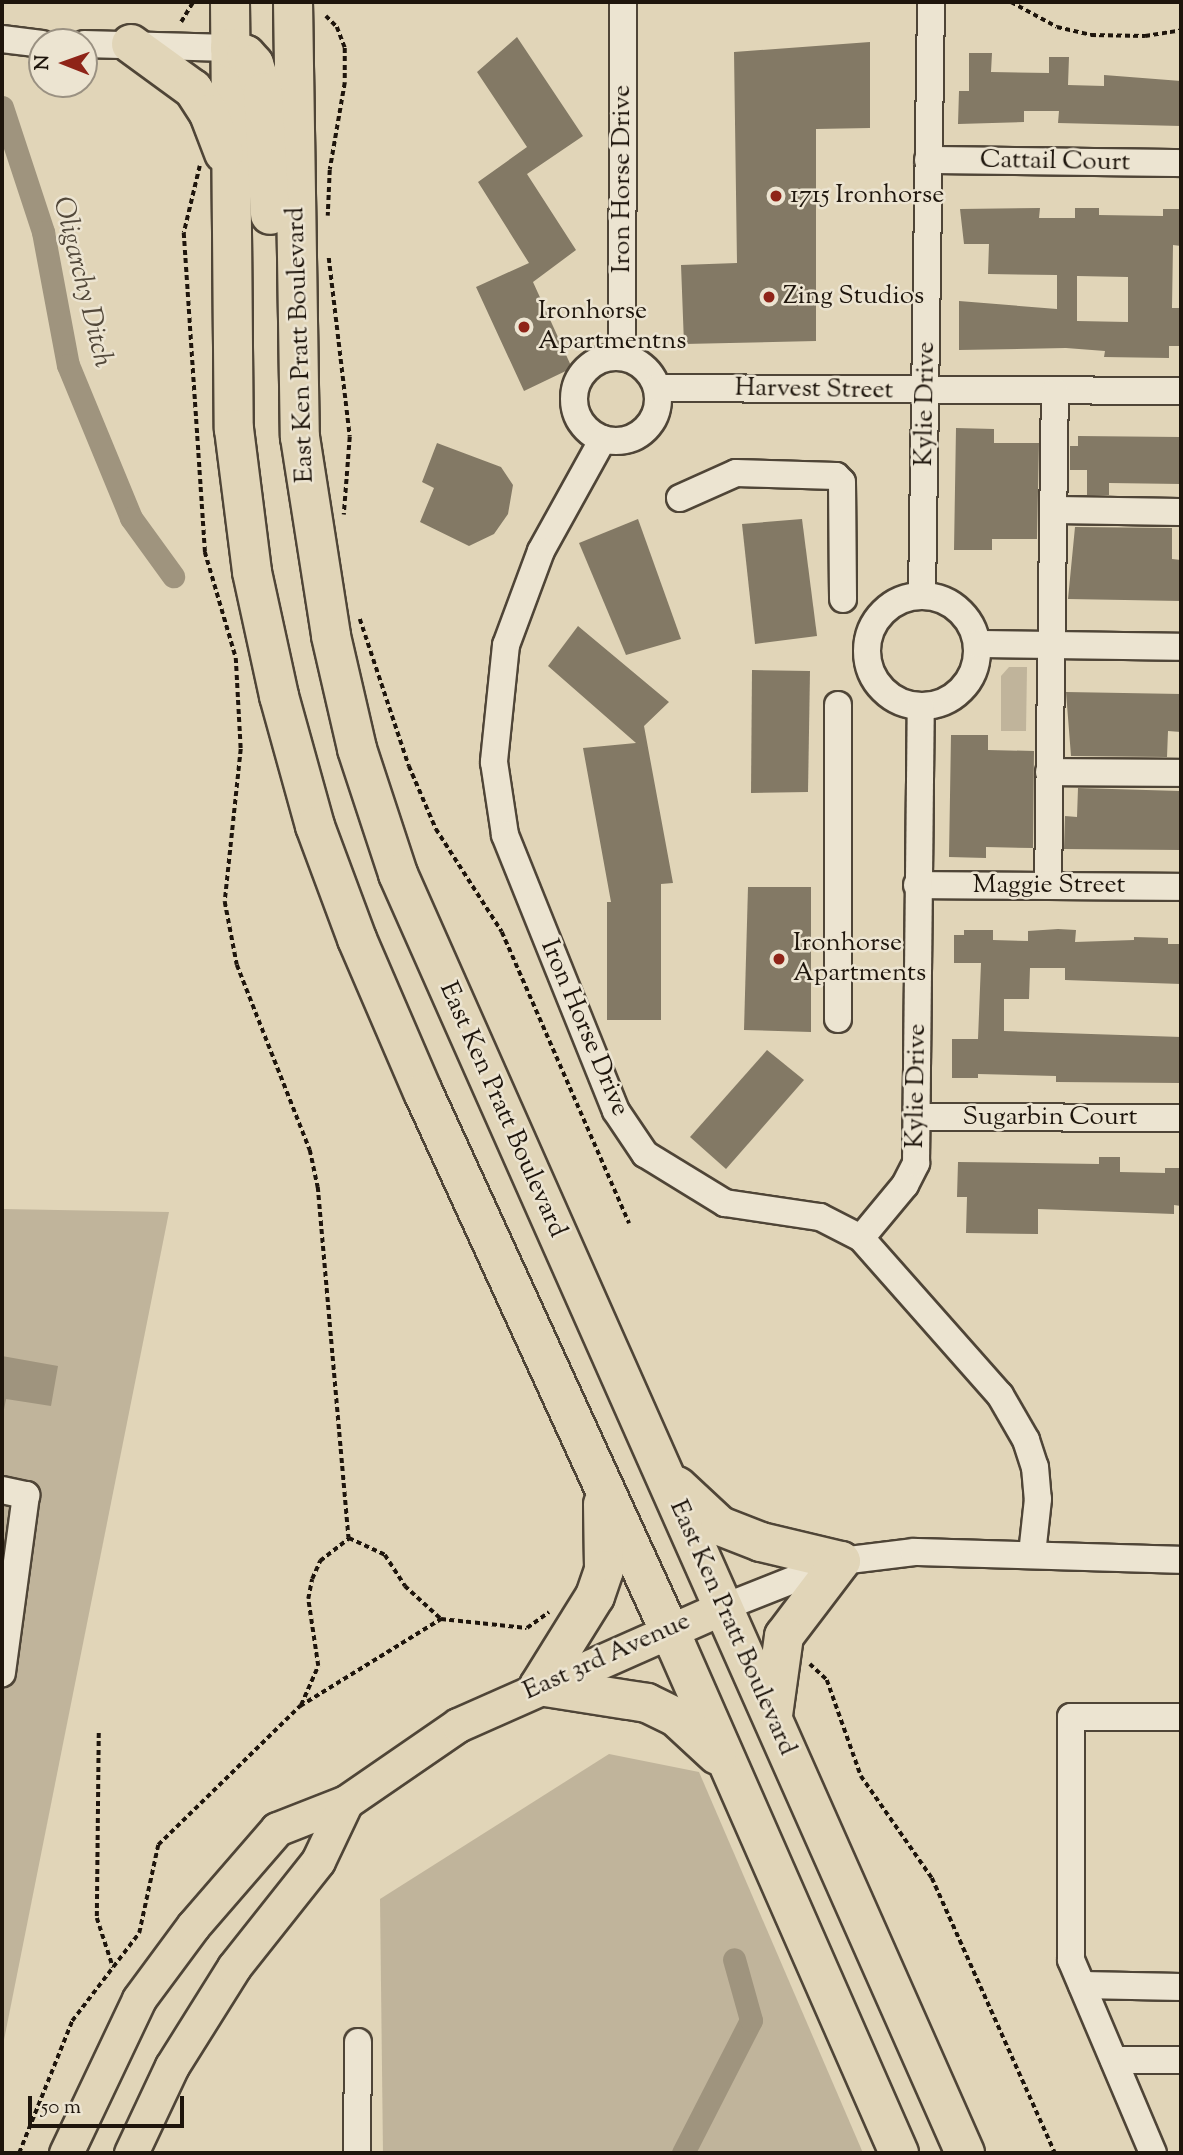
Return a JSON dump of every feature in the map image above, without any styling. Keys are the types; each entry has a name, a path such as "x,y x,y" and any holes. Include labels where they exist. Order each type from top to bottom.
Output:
{"highway":[{"path":"216,165 230,48 230,2"},
{"name":"East Ken Pratt Boulevard","path":"310,9 295,315 300,437 312,533 357,749 398,874 965,2153"},
{"path":"131,44 193,89 209,114 216,165 234,429 252,572 290,735 315,826 357,939 603,1489 669,1630 899,2153"},
{"path":"230,48 246,55 254,64 263,92 272,237 295,315"},
{"path":"659,1462 686,1497 720,1527 761,1542 841,1561 784,1636 773,1721"},
{"path":"603,1489 606,1539 601,1579 575,1631 538,1686 647,1703 676,1717 729,1766"}],"main road":[{"name":"East 3rd Avenue","path":"66,2153 139,1999 193,1926 277,1829 346,1802 458,1726 538,1686 722,1608"},
{"path":"131,2153 172,2066 234,1967 318,1861 346,1802"}],"street":[{"name":"Iron Horse Drive","path":"622,357 623,2"},
{"name":"Kylie Drive","path":"922,596 931,2"},
{"path":"2,38 28,42"},
{"path":"98,44 230,48"},
{"name":"Cattail Court","path":"928,160 1181,163"},
{"path":"622,357 648,371 657,388 657,408 641,433 622,441 603,439 583,426 574,394 590,365 622,357"},
{"name":"Harvest Street","path":"657,388 927,392 1181,391"},
{"path":"1048,886 1055,391"},
{"name":"Iron Horse Drive","path":"603,439 541,551 506,645 494,762 505,835 616,1111 645,1154 725,1203 820,1217 861,1238 1000,1395 1026,1440 1035,1467 1038,1499 1032,1554"},
{"path":"680,498 736,473 836,476 842,482 843,599"},
{"path":"1055,510 1181,512"},
{"path":"922,596 947,601 962,612 977,644 974,668 965,685 951,698 921,706 892,699 878,685 866,650 879,615 894,603 922,596"},
{"path":"977,644 1181,647"},
{"path":"838,705 838,1019"},
{"name":"Kylie Drive","path":"861,1238 905,1185 916,1163 919,1117 916,885 921,706"},
{"path":"1049,772 1181,773"},
{"name":"Maggie Street","path":"916,885 1181,887"},
{"name":"Sugarbin Court","path":"919,1117 1181,1118"},
{"path":"2,1490 26,1495 2,1674"},
{"name":"East 3rd Avenue","path":"722,1608 841,1561 914,1552 1181,1560"},
{"path":"1153,2153 1082,1985 1070,1947 1071,1717 1181,1717"},
{"path":"1082,1985 1181,1987"},
{"path":"357,2153 358,2042"},
{"path":"1114,2060 1181,2060"}],"path":[{"path":"181,22 193,2"},
{"path":"1011,2 1027,15 1057,27 1091,35 1145,36 1181,30"},
{"path":"310,9 337,27 345,48 345,83 330,170 328,225"},
{"path":"216,165 184,233 205,552 236,658 241,749 225,902 237,965 310,1150 318,1187 349,1538"},
{"path":"328,251 350,437 344,521"},
{"path":"360,617 409,766 436,829 502,932 629,1223"},
{"path":"349,1538 385,1555 405,1586 441,1619"},
{"path":"300,1706 318,1666 309,1599 312,1578 320,1561 349,1538"},
{"path":"804,1662 816,1667 827,1680 861,1776 932,1878 1055,2153"},
{"path":"99,1733 97,1918 113,1967"}],"shaded area":[{"path":"1009,667 1027,667 1026,731 1001,731 1001,676"},
{"path":"2,1209 169,1212 2,2050"},
{"path":"2,1356 58,1366 51,1406 6,1399 2,1420"},
{"path":"609,1754 699,1772 863,2153 383,2153 380,1899"}],"building":[{"path":"517,37 583,136 527,174 576,250 533,282 572,368 524,391 476,287 529,263 478,182 527,147 477,72"},
{"name":"1715 Ironhorse","path":"870,42 870,128 816,129 816,341 684,344 681,265 737,263 734,52"},
{"path":"969,53 992,53 991,72 1049,73 1049,57 1069,57 1068,85 1104,86 1104,75 1181,81 1181,126 1058,123 1059,111 1024,111 1024,122 958,124 959,91 969,91"},
{"path":"1040,208 1039,218 1075,218 1075,208 1099,208 1099,215 1163,216 1163,209 1181,209 1181,246 1173,245 1172,308 1181,308 1181,346 1169,346 1169,358 1104,357 1105,351 1066,348 959,350 959,301 1057,309 1057,275 988,274 989,244 964,244 960,209","holes":["1077,276 1128,277 1128,322 1077,321"]},
{"path":"956,428 994,429 994,443 1039,443 1037,539 992,539 992,550 954,550"},
{"path":"1078,436 1180,437 1181,484 1109,483 1109,495 1087,495 1087,470 1070,470 1070,446 1078,446"},
{"path":"437,443 501,467 513,485 508,514 494,534 469,546 420,522 434,488 422,482"},
{"path":"638,519 681,639 626,655 579,543"},
{"path":"802,519 817,636 755,644 742,524"},
{"path":"1075,527 1172,528 1172,559 1181,560 1181,601 1068,599"},
{"path":"578,626 669,702 644,726 673,883 661,884 661,1020 607,1020 607,902 611,902 583,748 636,743 548,666"},
{"path":"752,670 810,671 808,792 751,793"},
{"path":"1066,692 1181,694 1181,732 1168,731 1167,757 1071,756"},
{"path":"951,735 988,735 988,750 1034,751 1033,848 986,847 986,858 949,857"},
{"path":"1078,788 1180,791 1181,850 1064,849 1065,816 1077,817"},
{"name":"Ironhorse Apartments","path":"748,887 811,887 811,1032 744,1030"},
{"path":"964,930 993,930 993,940 1028,941 1028,931 1076,930 1075,942 1134,940 1134,937 1168,938 1168,944 1181,944 1181,984 1065,980 1065,968 1030,968 1029,999 1004,999 1004,1031 1181,1037 1181,1083 1056,1082 1056,1076 978,1074 978,1078 952,1078 952,1039 978,1039 981,963 954,963 954,935 964,935"},
{"name":"Ironhorse Apartments","path":"767,1050 804,1080 726,1169 690,1137"},
{"path":"1099,1157 1120,1157 1120,1172 1165,1173 1165,1168 1181,1168 1181,1206 1174,1205 1174,1214 1038,1209 1038,1234 966,1233 967,1197 957,1197 958,1162 1099,1164"}],"waterway":[{"name":"Oligarchy Ditch","path":"2,107 43,232 68,365 131,518 173,576"},
{"name":"Oligarchy Ditch","path":"683,2153 751,2020 734,1959"}],"place":[{"name":"1715 Ironhorse","path":"776,196"},
{"name":"Zing Studios","path":"769,297"},
{"name":"Ironhorse Apartmentns","path":"524,327"},
{"name":"Ironhorse Apartments","path":"779,959"}]}
